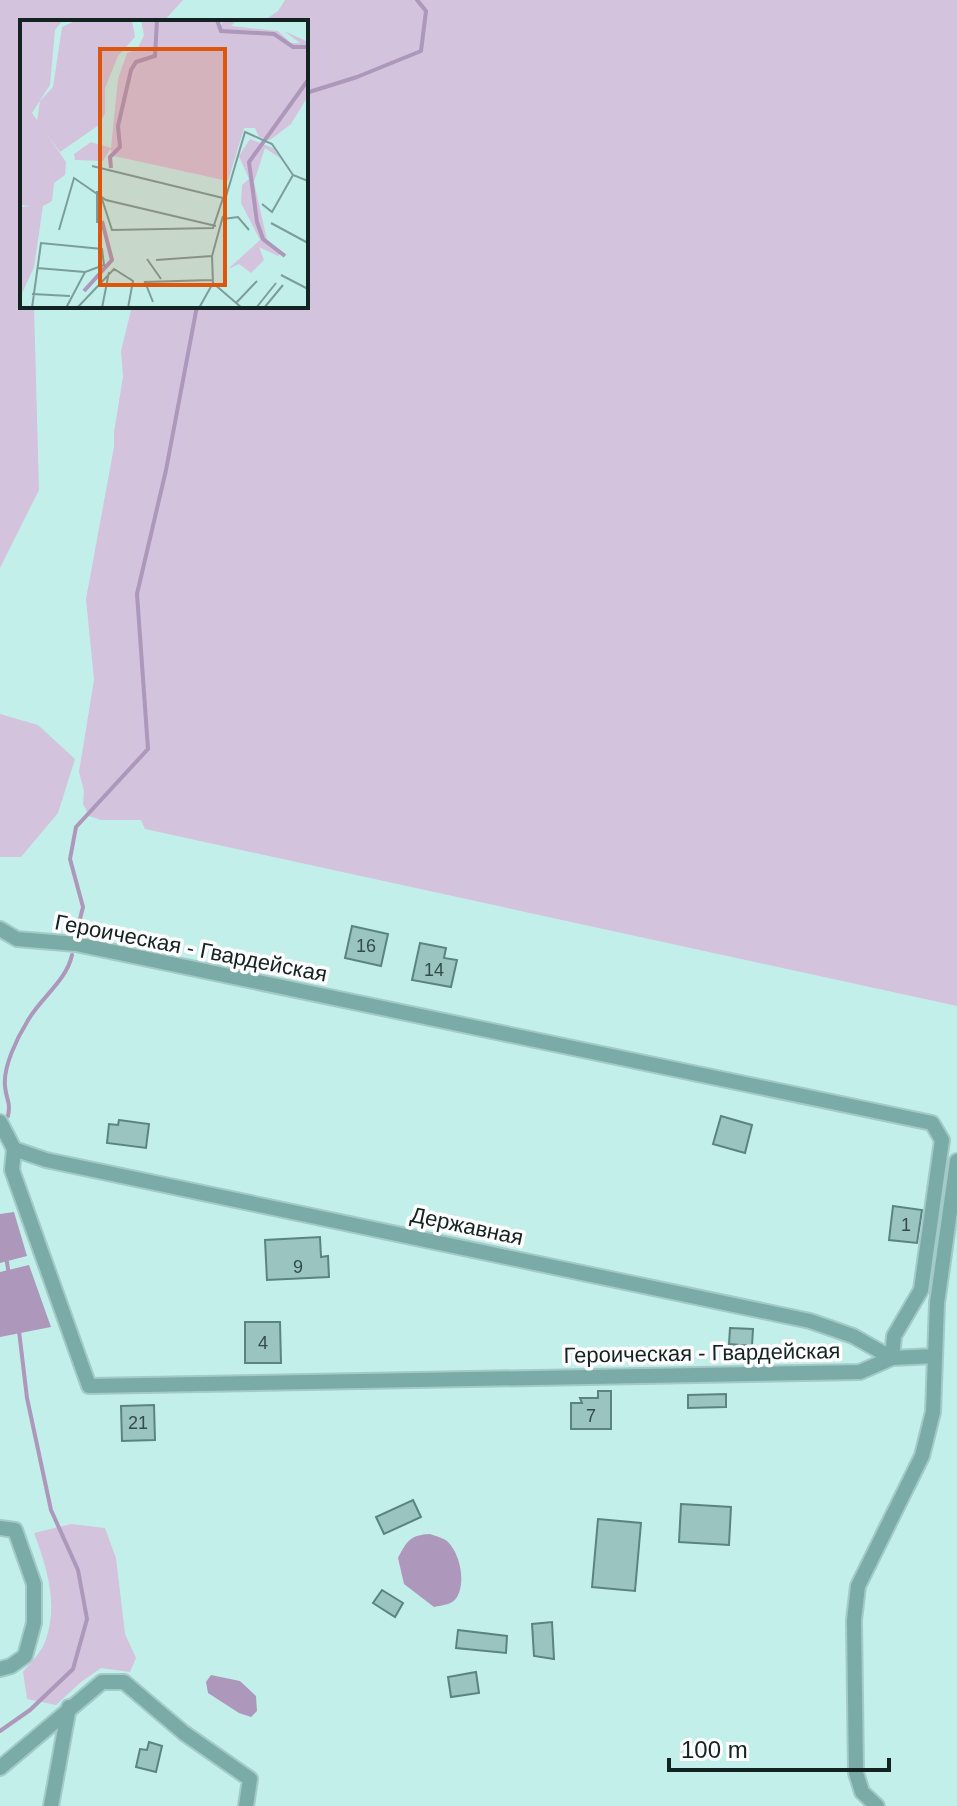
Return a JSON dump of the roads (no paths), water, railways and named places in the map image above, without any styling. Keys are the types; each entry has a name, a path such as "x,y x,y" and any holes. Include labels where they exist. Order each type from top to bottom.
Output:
{"street":[{"name":"Героическая - Гвардейская","path":"0,929 17,939 76,944 932,1123 942,1140 921,1290 894,1336 892,1358 860,1372 89,1386 12,1170 14,1149"},
{"path":"0,1122 14,1149"},
{"name":"Державная","path":"14,1149 62,1163 810,1321 853,1336 892,1358"},
{"path":"877,1806 860,1799 856,1773 854,1620 858,1586 922,1456 933,1412 939,1288 957,1161"},
{"path":"892,1358 935,1356"},
{"path":"0,1528 15,1530 34,1584 34,1623 25,1656 11,1666 0,1669"},
{"path":"0,1768 102,1682 124,1682 184,1733 250,1779 246,1806"},
{"path":"51,1806 69,1707"}],"waterway":[{"path":"308,92 357,77 421,51 426,11 417,0"},
{"path":"77,931 83,907 70,859 76,827 148,749 137,594 166,470 197,308"},
{"path":"8,1116 5,1078 12,1053 32,1013 59,982 72,955"},
{"path":"6,1256 9,1275"},
{"path":"0,1731 30,1710 73,1669 87,1619 78,1570 51,1510 27,1398 19,1331"}]}
